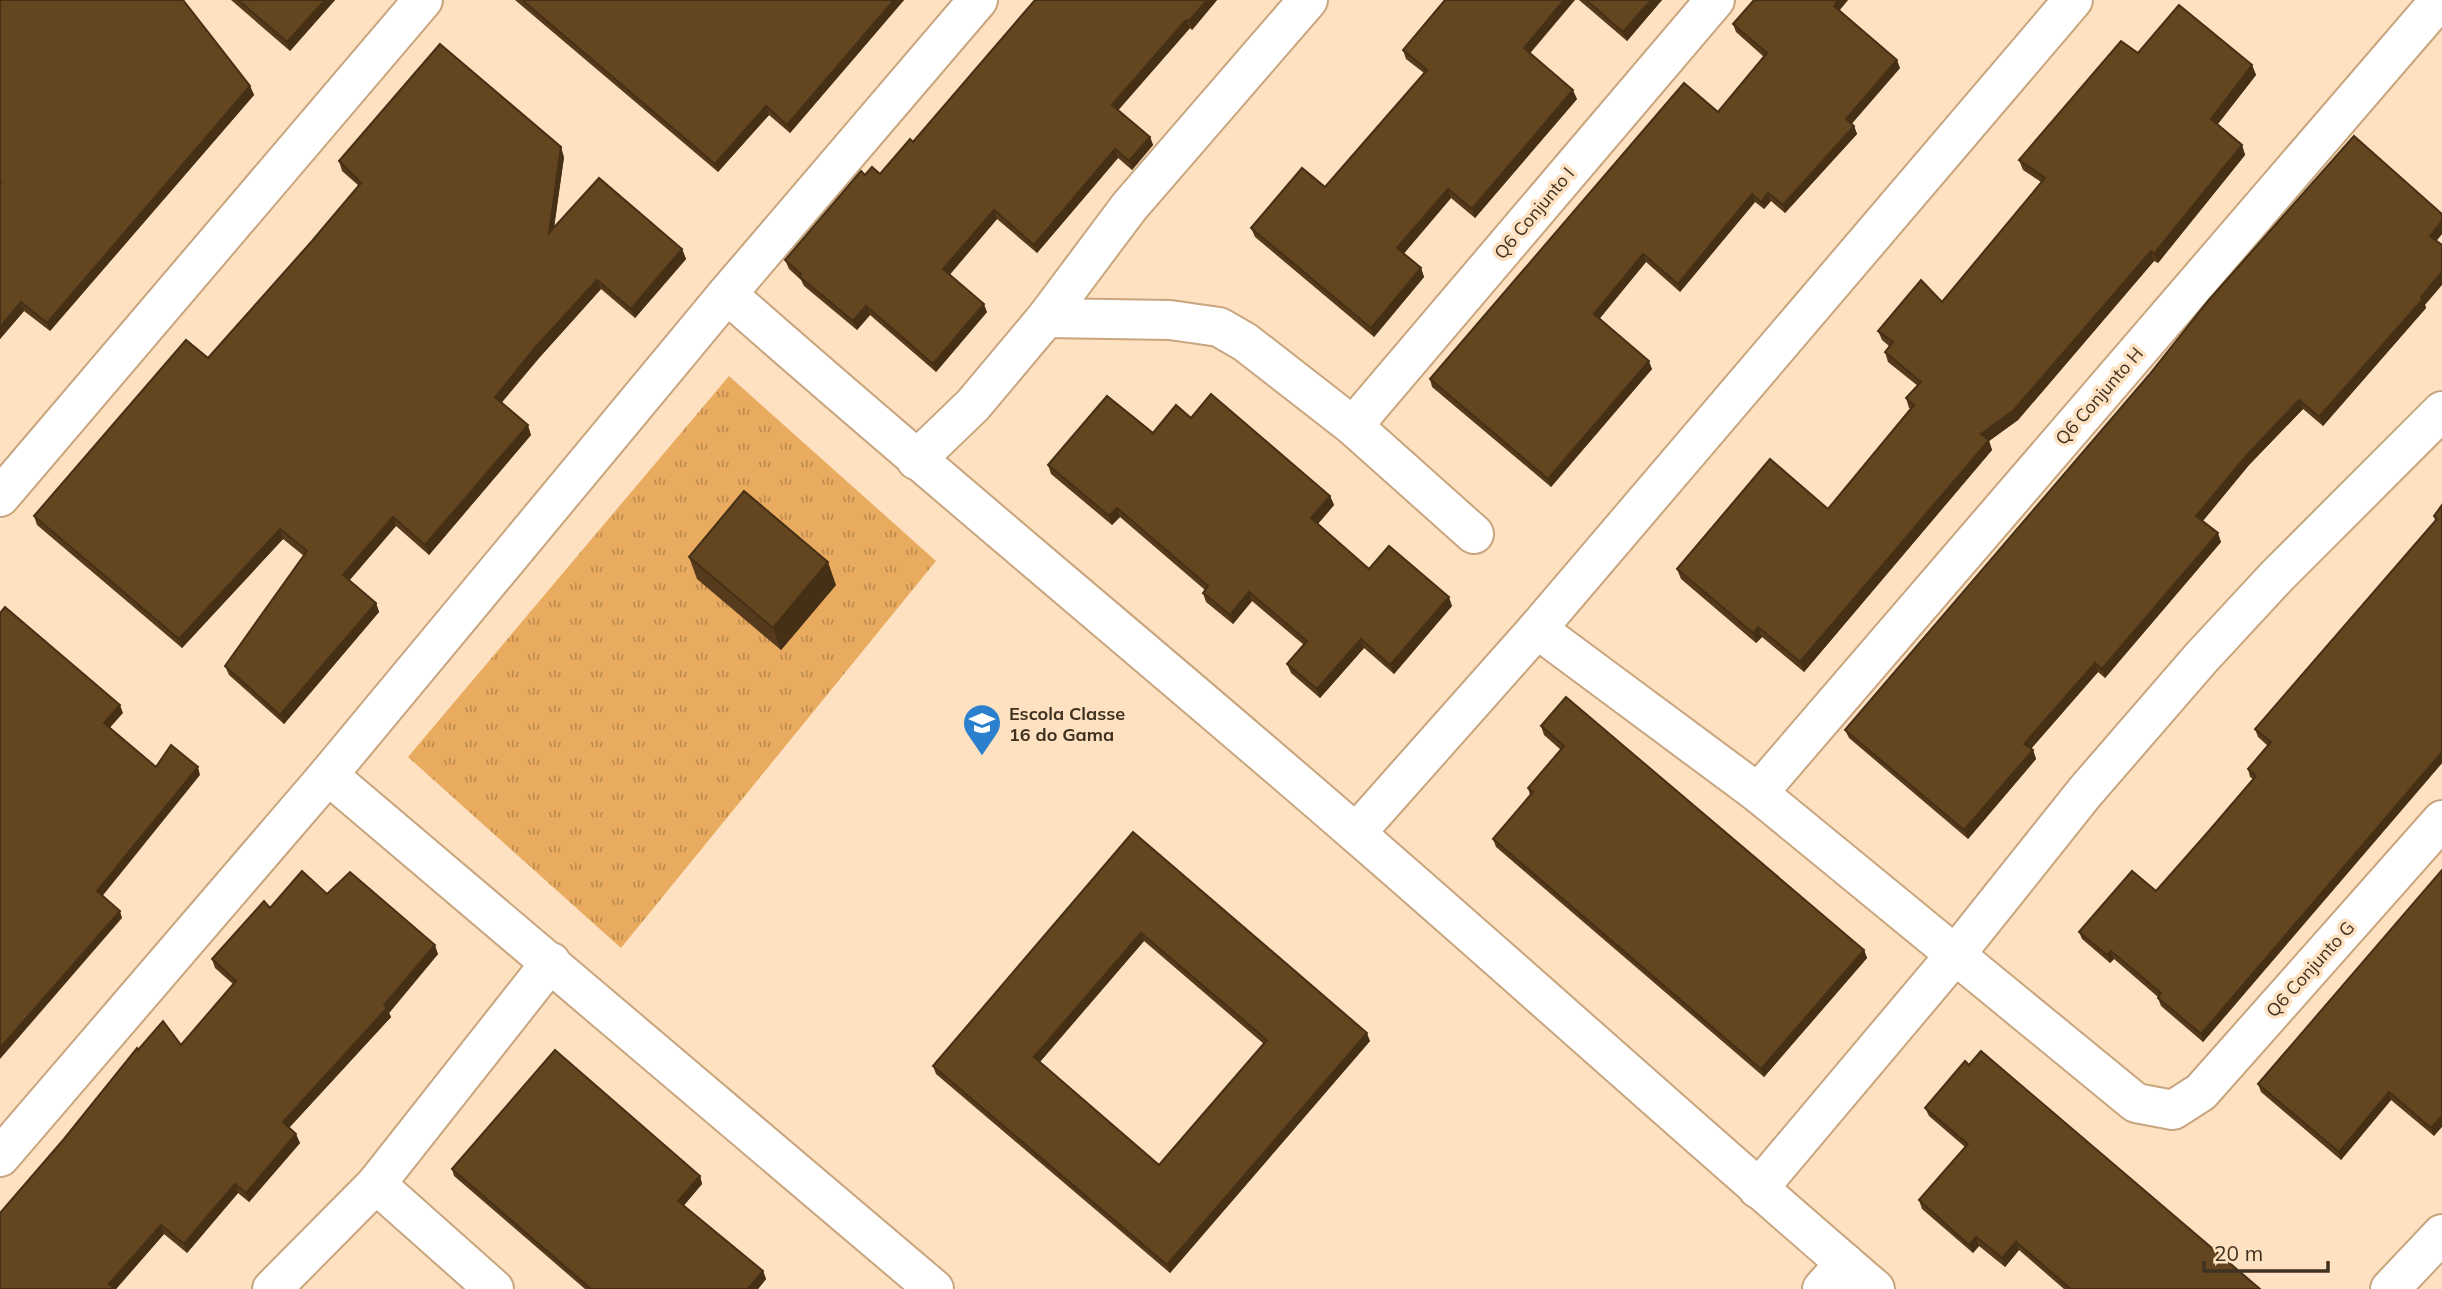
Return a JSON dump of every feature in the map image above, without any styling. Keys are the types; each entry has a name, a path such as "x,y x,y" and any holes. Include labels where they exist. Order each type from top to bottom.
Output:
{"street":[{"path":"0,497 423,0"},
{"path":"0,1157 328,775 727,294 978,0"},
{"path":"916,460 973,405 1045,318 1129,207 1308,0"},
{"name":"Q6 Conjunto I","path":"1353,426 1715,0"},
{"path":"1356,833 1537,629 2073,0"},
{"name":"Q6 Conjunto H","path":"1758,793 2440,0"},
{"path":"727,294 916,460 1356,833 1758,1189 1833,1276 1875,1289"},
{"path":"1045,318 1170,320 1219,327 1245,342 1353,426 1474,534"},
{"path":"1758,1189 1955,955 2085,792 2201,658 2277,576 2442,411"},
{"path":"1537,629 1758,793 1955,955"},
{"path":"328,775 934,1289"},
{"name":"Q6 Conjunto G","path":"1955,955 2136,1103 2173,1110 2201,1092 2442,821"},
{"path":"272,1289 376,1184 551,962"},
{"path":"376,1184 494,1289"},
{"path":"2390,1289 2442,1234"}],"green space":[{"path":"729,376 936,561 621,948 408,757"}],"building":[{"path":"0,0 183,0 250,86 47,323 21,302 0,327 1,183"},
{"path":"238,0 325,0 287,42"},
{"path":"522,0 894,0 787,125 766,106 715,164"},
{"path":"1035,0 1207,0 1189,21 1186,20 1112,105 1150,137 1129,161 1115,149 1034,245 994,210 943,269 984,304 933,364 866,306 853,321 800,277 801,274 785,260 861,171 865,175 872,167 880,174 910,139 913,142"},
{"path":"1445,0 1564,0 1524,48 1573,90 1472,209 1448,189 1397,248 1421,268 1371,328 1251,228 1302,168 1325,187 1427,70 1403,50"},
{"path":"1586,0 1651,0 1623,32"},
{"path":"1754,0 1838,0 1834,6 1897,60 1846,119 1854,126 1783,205 1768,193 1761,202 1752,194 1678,284 1643,254 1594,314 1649,361 1548,479 1430,379 1684,83 1718,112 1767,53 1733,24"},
{"path":"2179,5 2252,65 2211,119 2242,145 2154,254 2151,251 2014,410 1981,434 1989,440 1800,662 1758,627 1753,633 1677,569 1770,459 1828,509 1914,405 1906,398 1921,382 1885,352 1893,342 1878,331 1921,280 1942,302 2045,178 2019,160 2121,41 2138,53"},
{"path":"440,44 561,147 549,233 599,178 682,249 631,309 597,280 535,348 495,397 528,425 425,545 393,517 343,575 376,603 280,715 225,666 307,551 280,529 179,639 34,516 186,340 208,358 312,241 361,183 339,161"},
{"path":"2354,136 2442,214 2442,221 2430,236 2442,245 2442,272 2421,297 2423,299 2319,417 2299,400 2246,456 2196,516 2218,533 2102,669 2095,663 2024,744 2033,750 1964,830 1845,730 2149,375 2208,301"},
{"path":"1211,394 1330,496 1311,518 1369,569 1389,546 1449,597 1390,665 1361,639 1317,689 1287,664 1307,641 1249,592 1230,615 1203,593 1208,586 1117,508 1109,516 1048,465 1107,396 1153,433 1176,405 1191,418"},
{"path":"744,491 828,562 773,628 689,557"},
{"path":"2442,505 2442,752 2201,1034 2158,998 2161,993 2111,951 2107,955 2079,932 2132,871 2156,891 2256,776 2248,769 2271,742 2255,729 2437,519 2434,516"},
{"path":"5,607 120,705 104,723 156,767 171,745 198,767 97,891 120,911 0,1048 0,613"},
{"path":"1566,697 1864,950 1761,1069 1493,839 1533,792 1528,788 1564,746 1541,726"},
{"path":"1133,832 1367,1033 1167,1265 933,1066","holes":["1141,933 1267,1040 1159,1165 1034,1057"]},
{"path":"2442,870 2442,1116 2431,1128 2389,1092 2339,1152 2258,1084"},
{"path":"302,871 327,894 350,872 435,945 384,1005 387,1008 283,1122 296,1134 246,1193 235,1184 184,1244 161,1225 109,1284 115,1289 0,1289 0,1213 137,1048 138,1050 163,1021 181,1045 236,981 212,959 264,901 270,908"},
{"path":"555,1050 700,1176 678,1201 763,1271 748,1289 591,1289 452,1169"},
{"path":"1981,1051 2260,1289 2071,1289 2016,1242 2002,1258 1976,1237 1969,1245 1919,1200 1968,1144 1925,1108 1965,1061 1969,1065"}],"place":[{"name":"Escola Classe 16 do Gama","path":"982,757"}]}
